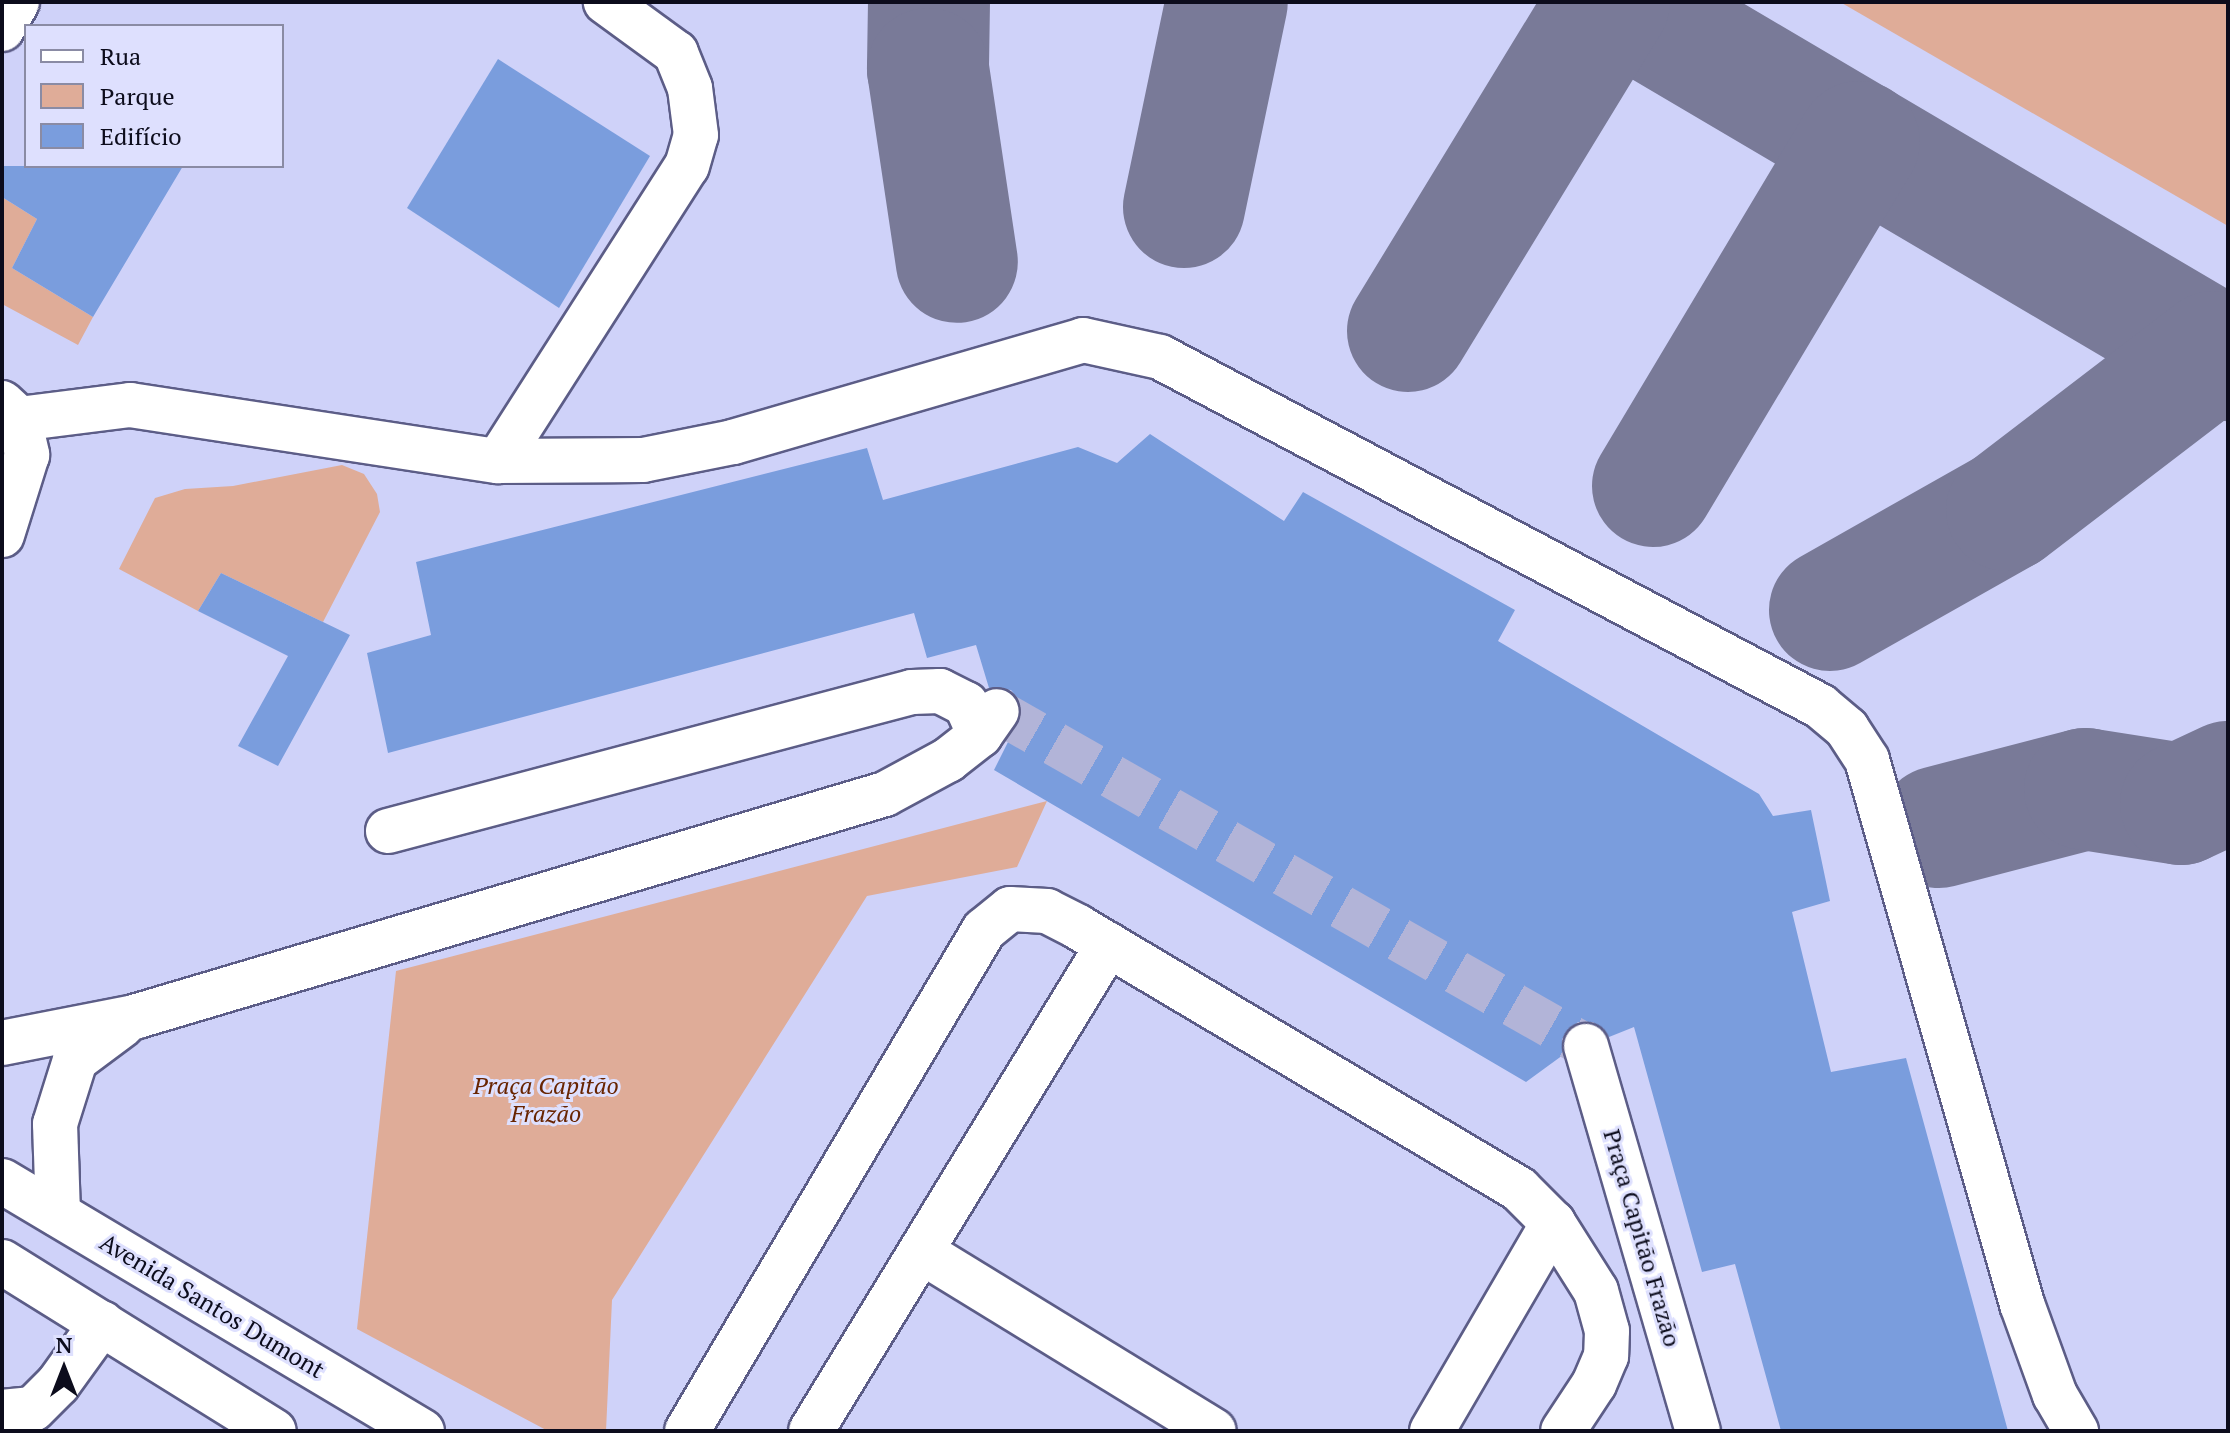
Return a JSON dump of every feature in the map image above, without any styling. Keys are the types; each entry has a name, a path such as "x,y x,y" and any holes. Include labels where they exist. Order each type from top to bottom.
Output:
{"street":[{"path":"2,29 17,2"},
{"path":"498,461 687,166 696,135 690,88 676,53 606,2"},
{"path":"2,535 27,455 10,411 130,405 498,461 643,460 733,442 1083,340 1124,346 1160,357 1820,706 1847,729 1867,760 2022,1304 2055,1395 2076,1431"},
{"path":"2,1043 134,1017 885,794 988,723 966,704 940,691 912,692 388,831"},
{"path":"687,1431 984,930 1010,909 1047,911 1519,1189 1553,1223 1596,1291 1607,1331 1606,1356 1594,1384 1563,1431"},
{"path":"811,1431 1108,945"},
{"path":"134,1017 75,1060 55,1124 58,1214 14,1269 274,1431"},
{"name":"Praça Capitão Frazão","path":"1586,1046 1698,1431"},
{"name":"Avenida Santos Dumont","path":"2,1181 422,1431"},
{"path":"1432,1431 1553,1223"},
{"path":"922,1252 1214,1431"},
{"path":"2,1412 33,1409 58,1384 102,1323"}],"green space":[{"path":"1840,2 2228,2 2228,226"},
{"path":"2,197 37,219 12,268 93,317 78,345 2,304"},
{"path":"342,465 364,474 377,494 380,512 323,622 221,573 198,611 119,569 155,498 185,489 233,486"},
{"name":"Praça Capitão Frazão","path":"1047,801 1017,867 867,896 612,1300 606,1431 548,1431 357,1329 396,971"}],"building":[{"path":"498,59 650,156 559,308 407,208"},
{"path":"2,166 182,168 93,317 12,268 37,219 2,197"},
{"path":"1150,434 1284,521 1303,492 1515,610 1498,641 1759,794 1773,816 1811,810 1830,901 1792,912 1831,1072 1906,1058 2008,1431 1781,1431 1735,1264 1702,1272 1634,1027 1609,1037 1593,1022 1578,1022 1562,1039 1563,1055 1526,1082 994,770 1022,714 1019,700 1011,690 989,688 976,645 927,658 914,613 388,753 367,653 431,635 416,562 867,448 883,500 1078,447 1117,463"},
{"path":"221,573 350,635 278,766 238,746 288,656 198,611"}],"taxiway":[{"path":"929,2 928,69 957,262"},
{"path":"1184,207 1227,2"},
{"path":"1408,331 1609,2"},
{"path":"1621,2 2228,360"},
{"path":"1653,486 1859,142"},
{"path":"1830,610 2007,510 2214,352"},
{"path":"1939,827 2085,789 2181,804 2228,782"}],"tunnel":[{"path":"997,711 1586,1046"}]}
